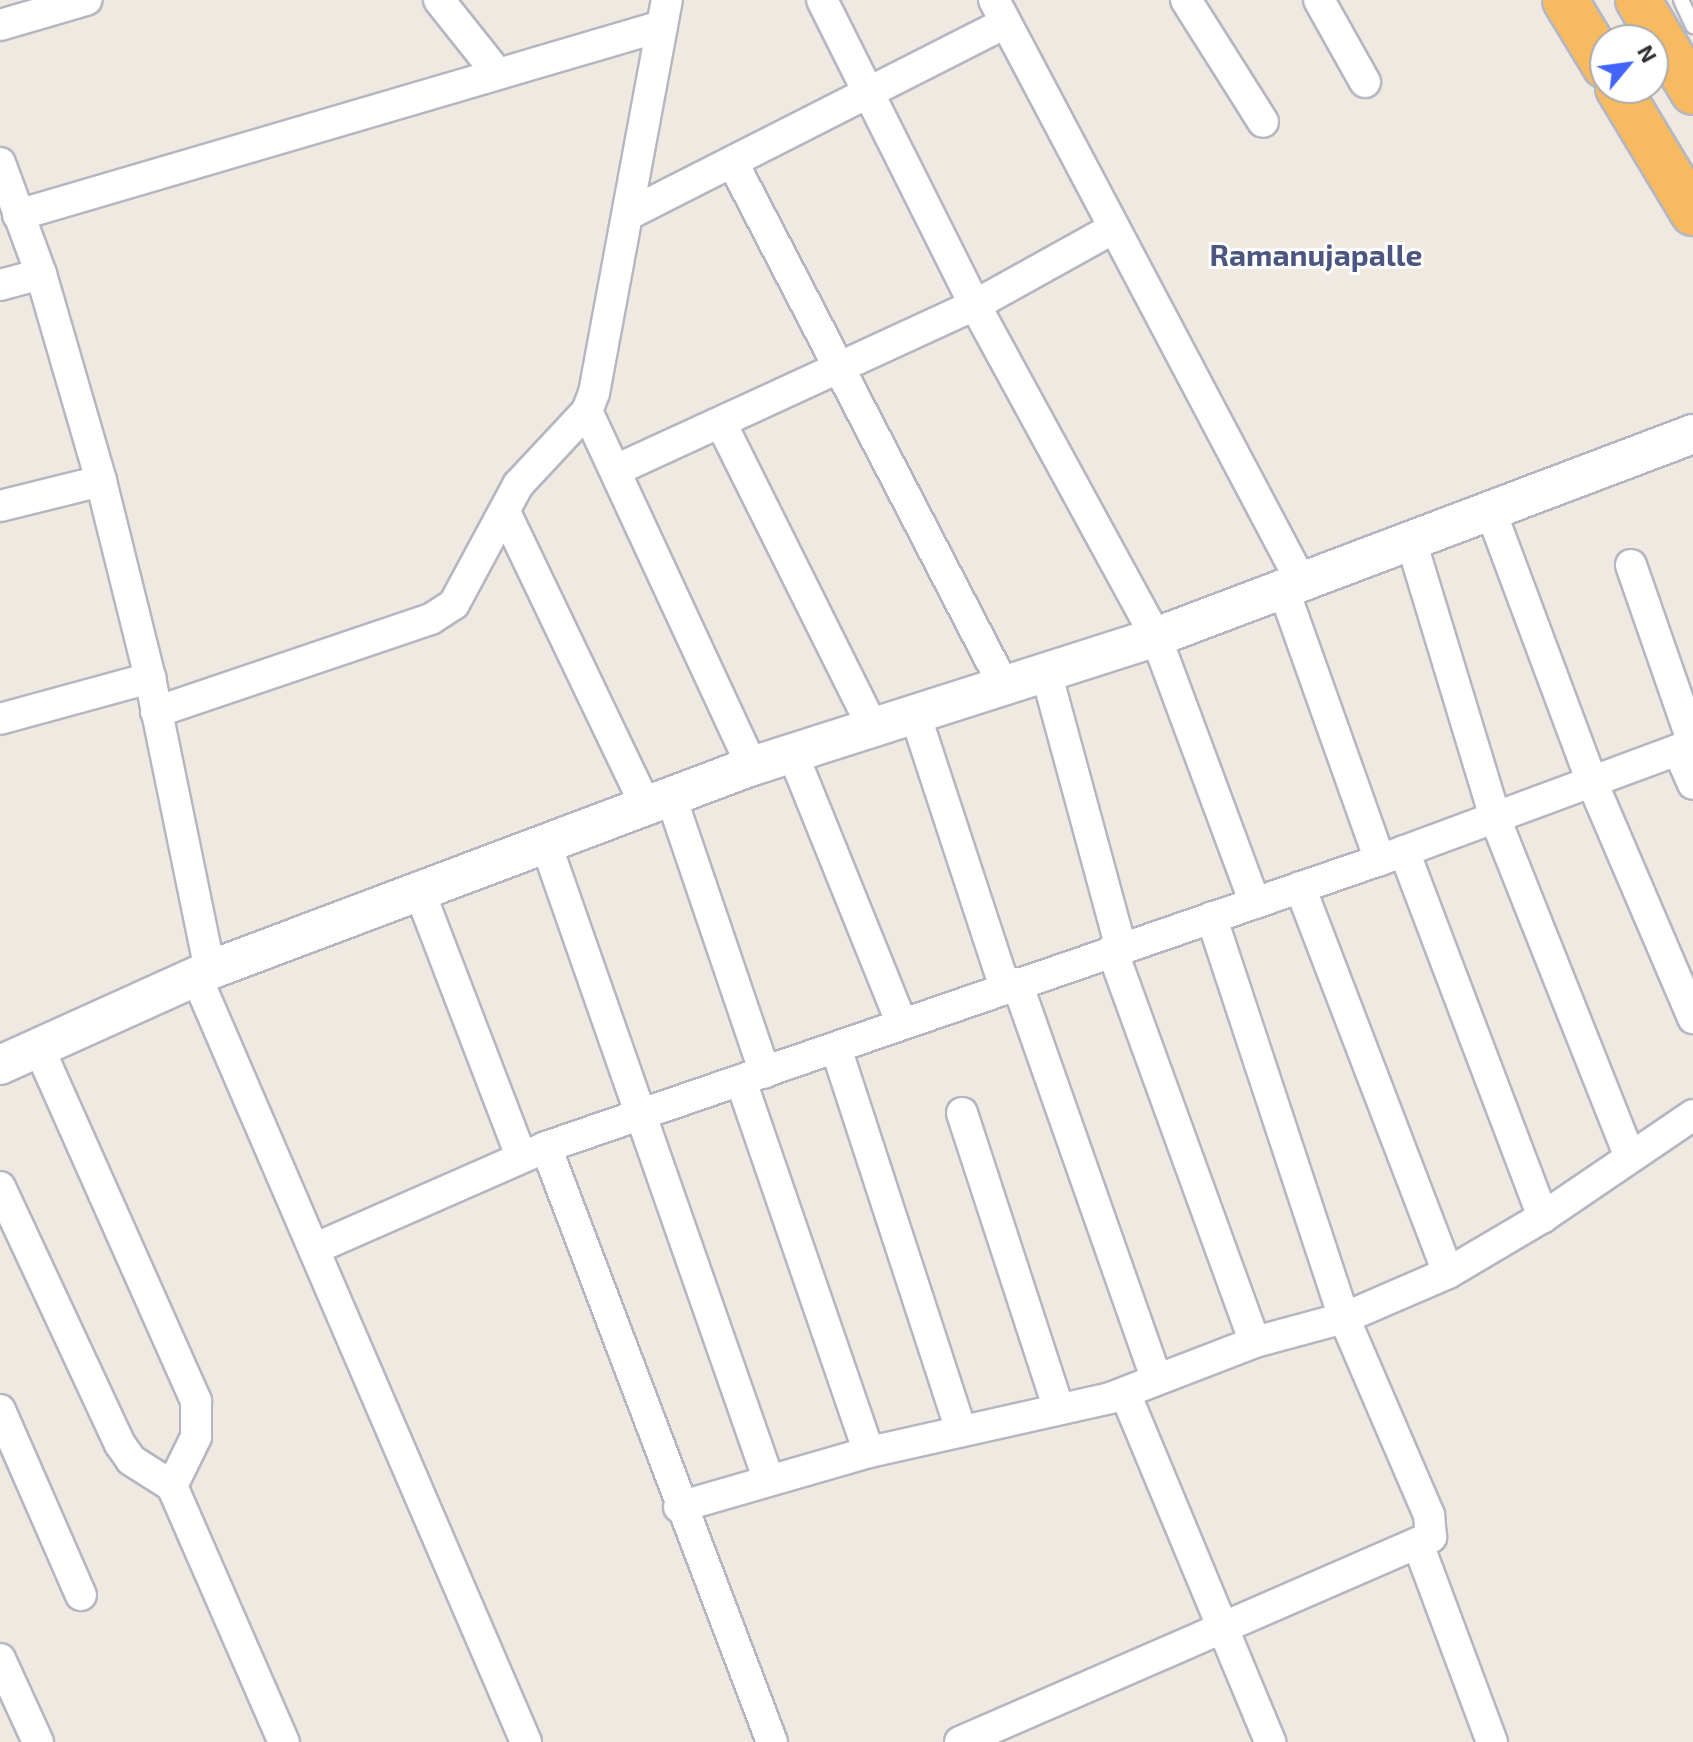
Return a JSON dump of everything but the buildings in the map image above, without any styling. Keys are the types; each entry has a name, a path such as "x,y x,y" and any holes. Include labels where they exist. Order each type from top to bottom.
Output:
{"highway":[{"path":"1565,0 1589,40"},
{"path":"1638,0 1693,92"},
{"path":"1628,104 1693,213"}],"street":[{"path":"0,25 86,0"},
{"path":"439,0 497,73"},
{"path":"822,0 975,305 1156,637 1255,903"},
{"path":"1186,0 1263,122"},
{"path":"1319,0 1365,82"},
{"path":"631,213 869,97 1000,12 1292,584 1392,856 1543,1217"},
{"path":"18,215 497,73 664,13 631,213 587,411 525,476 445,613 156,712"},
{"path":"0,163 41,274 101,481 150,678 203,973 314,1249 526,1742"},
{"path":"733,163 1003,684"},
{"path":"616,470 722,425 975,305 1112,229"},
{"path":"0,285 41,274"},
{"path":"587,411 752,766"},
{"path":"722,425 872,726"},
{"path":"0,1065 203,973 547,847 752,766 1156,637 1292,584 1412,544 1693,434"},
{"path":"0,506 101,481"},
{"path":"505,512 660,804 753,1077 869,1452"},
{"path":"1491,512 1592,782 1693,1018"},
{"path":"1412,544 1495,818 1630,1157"},
{"path":"1631,565 1688,746 1693,784"},
{"path":"1046,672 1116,949 1255,1342"},
{"path":"0,719 150,678"},
{"path":"915,714 1156,1377"},
{"path":"314,1249 534,1152 1392,856 1688,746"},
{"path":"792,752 902,1024"},
{"path":"547,847 644,1113 768,1478"},
{"path":"1300,887 1448,1273"},
{"path":"420,893 534,1152 772,1742"},
{"path":"960,1742 1431,1537 1429,1515 1344,1318 1211,917"},
{"path":"38,1046 196,1401 196,1437 172,1486"},
{"path":"836,1048 961,1430"},
{"path":"962,1113 1059,1409"},
{"path":"679,1507 768,1478 869,1452 1125,1393 1156,1377 1255,1342 1344,1318 1448,1273 1543,1217 1693,1115"},
{"path":"0,1187 120,1444 131,1460 172,1486 284,1742"},
{"path":"1125,1393 1220,1630 1270,1742"},
{"path":"0,1410 81,1595"},
{"path":"1418,1544 1492,1742"},
{"path":"0,1659 38,1742"}],"lane":[{"path":"1681,0 1693,26"}],"district":[{"name":"Ramanujapalle","path":"1316,254"}]}
